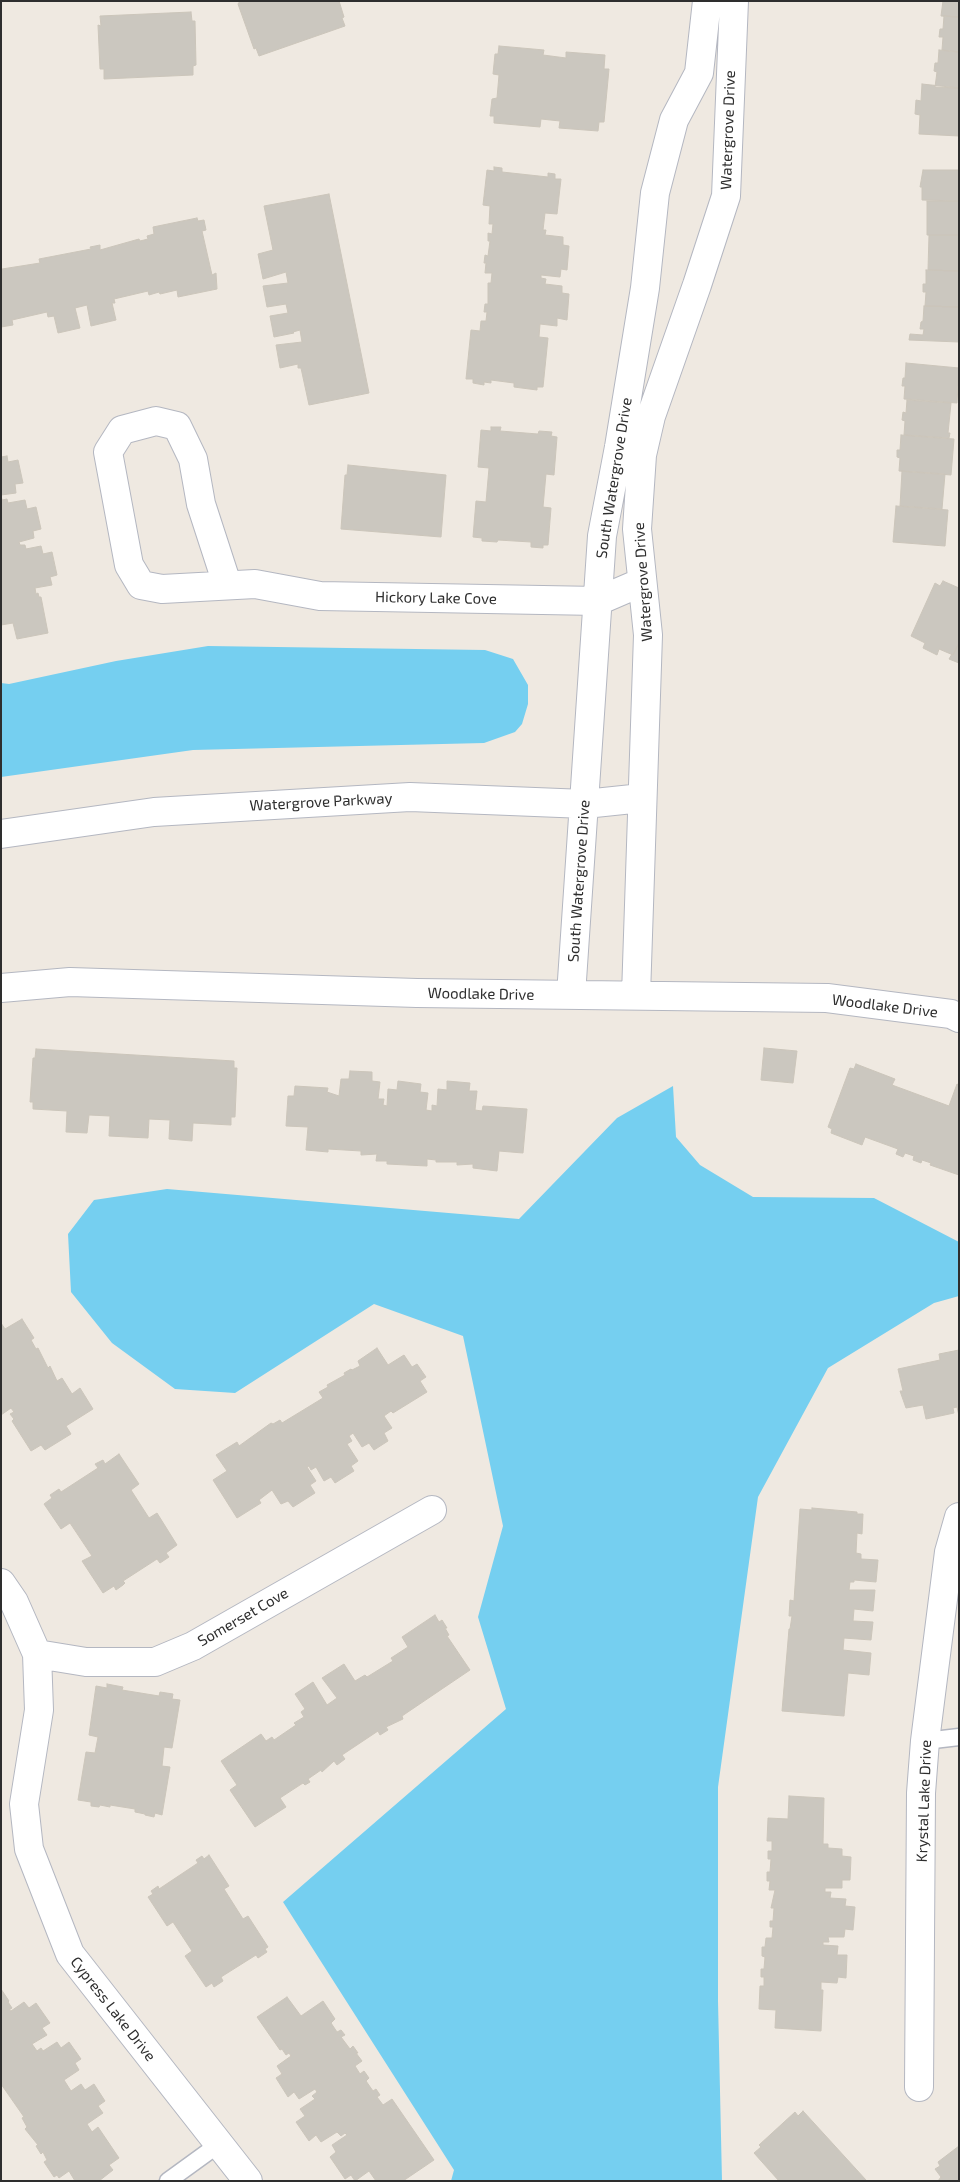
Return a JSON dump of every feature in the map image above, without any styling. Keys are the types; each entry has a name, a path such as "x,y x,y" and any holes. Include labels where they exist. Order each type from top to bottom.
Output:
{"street":[{"name":"South Watergrove Drive","path":"571,994 602,536 620,447 642,307 656,193 674,120 698,73 706,1"},
{"name":"Watergrove Drive","path":"636,995 648,635 637,529 642,455 651,416 698,285 726,196 734,1"},
{"name":"Hickory Lake Cove","path":"227,584 201,504 193,459 177,426 156,421 122,430 108,452 129,565 141,585 162,589 227,584 255,584 320,596 598,602 642,582"},
{"name":"Watergrove Parkway","path":"1,834 154,812 410,797 585,804 642,798"},
{"name":"Woodlake Drive","path":"1,988 70,982 407,993 827,998 951,1014 959,1018"},
{"name":"Somerset Cove","path":"37,1654 86,1662 156,1662 193,1646 432,1510"},
{"name":"Krystal Lake Drive","path":"919,2087 921,1793 925,1741 949,1552 959,1517"},
{"name":"Cypress Lake Drive","path":"1,1583 14,1602 37,1654 39,1710 24,1804 29,1849 70,1954 248,2181"}],"lane":[{"path":"949,1552 959,1587"},
{"path":"925,1741 959,1737"},
{"path":"168,2181 219,2144"}],"water":[{"path":"208,646 485,650 513,659 528,685 528,704 522,724 515,732 484,743 193,750 1,777 1,683 9,684 116,661"},
{"path":"673,1086 676,1137 700,1165 753,1197 874,1198 959,1242 959,1296 934,1303 828,1368 758,1497 718,1787 718,2001 722,2181 451,2181 454,2170 283,1902 506,1709 478,1617 503,1526 463,1336 374,1304 235,1393 175,1389 112,1343 71,1292 68,1234 94,1200 167,1189 519,1219 617,1118"}],"building":[{"path":"240,1 339,1 345,26 259,56 256,48 254,49 238,4"},
{"path":"943,1 959,1 959,17 941,16"},
{"path":"191,12 192,21 195,21 196,65 193,66 193,75 104,79 104,69 100,69 98,25 101,26 100,16"},
{"path":"944,16 959,17 959,52 942,50 943,37 939,37 940,29 943,29"},
{"path":"499,46 544,50 543,55 566,58 566,52 605,55 604,69 609,69 604,122 599,122 598,131 559,128 560,121 541,119 540,127 494,123 494,116 490,116 492,99 497,98 499,75 493,74 495,54 498,54"},
{"path":"939,50 959,52 959,88 935,87 937,72 934,71 935,63 938,63"},
{"path":"922,84 959,88 959,136 919,134 920,115 915,114 916,100 921,101"},
{"path":"494,167 502,168 502,172 548,177 548,173 555,174 555,179 561,179 557,214 545,213 543,230 546,230 545,235 563,237 563,245 569,246 567,270 561,269 560,277 541,275 541,278 546,279 545,284 562,286 562,293 569,294 567,320 557,318 557,326 540,324 539,337 548,338 543,387 537,387 537,390 514,387 514,383 491,380 491,383 484,382 484,385 473,383 473,379 466,379 471,330 480,331 481,321 486,321 487,312 484,312 485,304 488,304 488,283 491,283 492,273 485,273 486,263 484,263 485,255 488,256 490,241 488,241 488,233 492,234 493,224 489,224 490,206 483,205 487,170 494,171"},
{"path":"923,170 959,170 959,201 922,200 922,187 920,187"},
{"path":"329,194 369,393 309,405 301,368 298,368 298,364 280,368 276,345 302,342 300,330 274,337 270,316 288,313 286,304 267,307 263,286 288,283 286,272 263,279 258,254 273,250 264,206"},
{"path":"927,201 959,201 959,235 927,235"},
{"path":"197,218 198,221 204,220 206,230 202,231 212,275 216,273 217,289 178,297 177,290 149,295 148,291 114,299 115,303 112,303 116,320 91,326 87,305 75,308 80,328 58,333 54,316 48,317 47,312 12,320 13,325 1,327 2,269 40,263 39,259 91,249 90,247 100,245 100,250 139,239 140,241 148,239 147,236 154,234 153,227"},
{"path":"929,235 959,235 959,271 928,270"},
{"path":"926,270 959,271 959,307 925,306 926,292 923,292 923,284 926,284"},
{"path":"924,306 959,307 959,342 909,340 910,334 923,335 924,329 920,329 921,322 923,321"},
{"path":"906,363 959,368 957,403 904,399 905,386 902,386 903,378 905,378"},
{"path":"907,400 951,403 949,438 904,435 905,421 902,420 903,412 906,413"},
{"path":"491,427 501,427 500,431 538,434 539,431 552,432 551,436 557,437 554,475 546,474 543,507 551,508 548,545 543,545 543,548 531,547 531,542 482,541 482,538 473,537 476,501 486,502 489,468 478,467 481,430 491,431"},
{"path":"901,435 954,439 951,475 899,471 900,458 897,457 897,450 900,450"},
{"path":"7,456 8,462 18,460 23,483 15,484 16,493 1,495 1,457"},
{"path":"348,465 446,475 441,537 341,529 345,475 347,475"},
{"path":"902,471 945,474 942,509 900,506"},
{"path":"1,495 2,500 7,499 8,503 25,500 27,509 36,507 41,529 33,531 34,538 19,542 20,545 25,545 26,549 41,546 43,554 52,552 57,575 50,577 52,585 35,588 36,594 38,593 39,597 41,597 48,633 17,639 13,623 1,625"},
{"path":"896,506 948,510 945,546 893,542"},
{"path":"943,581 959,588 959,643 953,655 939,649 937,655 923,648 925,643 911,636 935,583 940,586"},
{"path":"959,643 959,663 949,659"},
{"path":"764,1048 797,1051 793,1083 761,1080"},
{"path":"36,1049 234,1061 234,1068 237,1068 235,1117 231,1117 231,1125 193,1123 192,1141 169,1139 170,1120 149,1119 148,1138 109,1136 110,1116 89,1115 87,1133 66,1132 67,1111 33,1109 33,1102 30,1102 33,1058 35,1058"},
{"path":"856,1064 895,1079 892,1085 949,1106 957,1084 959,1085 959,1175 930,1165 931,1163 922,1160 921,1163 913,1160 914,1156 905,1153 903,1157 896,1154 898,1149 865,1137 862,1145 831,1133 832,1129 828,1127 850,1068 854,1069"},
{"path":"350,1071 372,1072 372,1081 380,1082 378,1099 384,1099 383,1105 387,1106 388,1089 397,1090 398,1081 421,1084 420,1092 428,1093 426,1110 432,1111 432,1105 437,1106 438,1089 447,1090 447,1081 470,1083 469,1091 477,1091 475,1110 482,1111 483,1106 527,1109 523,1153 499,1151 497,1171 473,1168 473,1164 457,1165 457,1162 436,1162 436,1160 427,1159 427,1166 387,1164 387,1161 376,1161 377,1154 361,1155 361,1151 328,1149 328,1152 306,1150 308,1127 286,1126 288,1096 294,1096 295,1086 328,1088 327,1092 339,1096 341,1079 349,1079"},
{"path":"22,1319 34,1338 31,1340 36,1349 38,1348 48,1368 50,1366 57,1381 62,1378 72,1394 80,1388 93,1409 66,1426 71,1434 45,1450 41,1445 31,1451 12,1421 14,1419 10,1414 14,1412 11,1408 1,1415 1,1323 5,1329"},
{"path":"377,1348 388,1365 404,1355 412,1367 417,1364 426,1377 420,1381 427,1392 393,1413 391,1411 384,1416 392,1428 384,1433 388,1441 374,1450 369,1443 362,1447 353,1433 349,1436 352,1441 347,1444 358,1461 351,1466 354,1471 335,1483 331,1477 324,1481 316,1467 311,1470 309,1466 307,1467 316,1481 310,1485 315,1493 293,1507 288,1501 281,1504 272,1490 259,1500 261,1503 237,1518 213,1480 227,1471 216,1455 237,1442 239,1446 271,1423 273,1424 280,1420 282,1423 323,1398 319,1392 345,1375 344,1373 360,1366 358,1361"},
{"path":"959,1350 959,1416 957,1407 953,1408 954,1413 926,1419 923,1405 906,1408 900,1391 903,1391 898,1369 940,1360 939,1354"},
{"path":"119,1454 139,1484 131,1490 149,1518 157,1513 177,1545 166,1553 169,1557 160,1563 157,1559 123,1581 125,1583 116,1590 114,1586 103,1593 82,1561 92,1556 70,1523 61,1529 44,1504 52,1498 50,1495 59,1489 61,1492 98,1468 95,1464 103,1460 105,1464"},
{"path":"812,1508 863,1514 862,1534 857,1533 856,1553 861,1554 861,1559 878,1560 876,1582 854,1580 854,1582 850,1582 849,1590 875,1590 873,1611 854,1609 853,1621 873,1622 871,1640 844,1638 843,1650 871,1653 869,1675 848,1673 844,1716 782,1711 789,1629 792,1616 789,1616 790,1600 794,1601 800,1509 812,1510"},
{"path":"435,1615 439,1622 442,1620 447,1628 445,1628 449,1635 447,1636 470,1670 402,1716 403,1719 386,1727 388,1730 380,1735 378,1731 342,1755 345,1759 337,1765 334,1761 322,1772 321,1770 308,1779 310,1782 305,1785 303,1783 280,1798 286,1807 255,1827 230,1790 237,1785 221,1761 261,1734 266,1741 272,1737 274,1740 296,1725 294,1723 304,1717 301,1712 305,1709 295,1694 313,1682 327,1705 337,1698 322,1678 344,1664 355,1681 365,1675 367,1677 393,1661 391,1658 408,1647 402,1637"},
{"path":"107,1684 123,1687 122,1690 159,1696 160,1692 173,1694 172,1699 180,1700 172,1748 164,1747 162,1766 170,1767 162,1815 155,1813 154,1817 135,1812 135,1809 110,1805 110,1807 91,1806 91,1802 78,1800 86,1752 95,1753 98,1737 89,1735 96,1686 107,1688"},
{"path":"789,1796 824,1798 823,1844 828,1844 828,1848 842,1849 842,1856 851,1857 850,1880 842,1880 842,1888 825,1888 825,1892 831,1892 830,1898 846,1899 845,1906 855,1907 853,1930 845,1929 844,1937 828,1937 829,1942 823,1942 823,1945 838,1946 837,1955 847,1955 846,1978 838,1977 837,1983 821,1982 821,1990 823,1990 821,2031 775,2028 776,2010 759,2009 760,1986 764,1986 764,1977 761,1977 761,1969 764,1969 765,1957 762,1956 762,1947 765,1947 766,1938 772,1938 773,1927 770,1927 770,1921 773,1921 774,1908 771,1908 775,1890 769,1890 770,1881 767,1881 767,1872 770,1872 771,1859 768,1859 768,1851 772,1851 772,1841 767,1841 768,1818 788,1819"},
{"path":"209,1855 229,1886 224,1889 243,1919 248,1916 268,1947 265,1949 267,1952 258,1958 256,1955 221,1977 223,1981 214,1987 212,1983 206,1987 185,1956 192,1951 173,1922 167,1926 148,1897 153,1894 151,1891 158,1886 159,1889 198,1863 196,1860 202,1856 204,1859"},
{"path":"1,1989 12,2008 9,2010 11,2011 24,2002 29,2008 36,2003 50,2023 42,2028 47,2035 32,2044 37,2051 41,2048 43,2051 57,2042 61,2048 69,2042 81,2059 75,2063 79,2070 64,2080 71,2091 81,2084 85,2090 94,2084 105,2101 98,2106 103,2113 87,2124 92,2132 98,2127 119,2158 109,2165 113,2170 99,2181 75,2181 69,2171 59,2178 57,2175 54,2177 44,2162 47,2160 43,2152 41,2154 36,2146 38,2145 25,2129 27,2127 22,2118 24,2117 1,2084"},
{"path":"287,1997 301,2016 323,2001 335,2019 331,2023 337,2032 341,2030 345,2035 341,2037 350,2049 353,2046 358,2053 356,2053 362,2061 355,2066 360,2074 364,2071 369,2078 366,2081 373,2091 376,2089 380,2095 377,2097 383,2105 392,2099 434,2160 403,2181 376,2181 369,2171 355,2181 351,2175 345,2179 330,2157 336,2152 332,2145 347,2135 345,2133 341,2136 337,2132 321,2142 316,2135 309,2141 296,2122 305,2116 300,2109 315,2099 312,2096 317,2092 315,2089 299,2099 294,2092 288,2097 276,2078 282,2074 277,2066 291,2056 289,2053 286,2055 282,2049 280,2050 257,2017"},
{"path":"803,2111 865,2181 779,2181 754,2153 761,2147 759,2145 795,2112 798,2116"},
{"path":"959,2146 959,2181 938,2181 941,2177 935,2169 940,2166 938,2162"}]}
